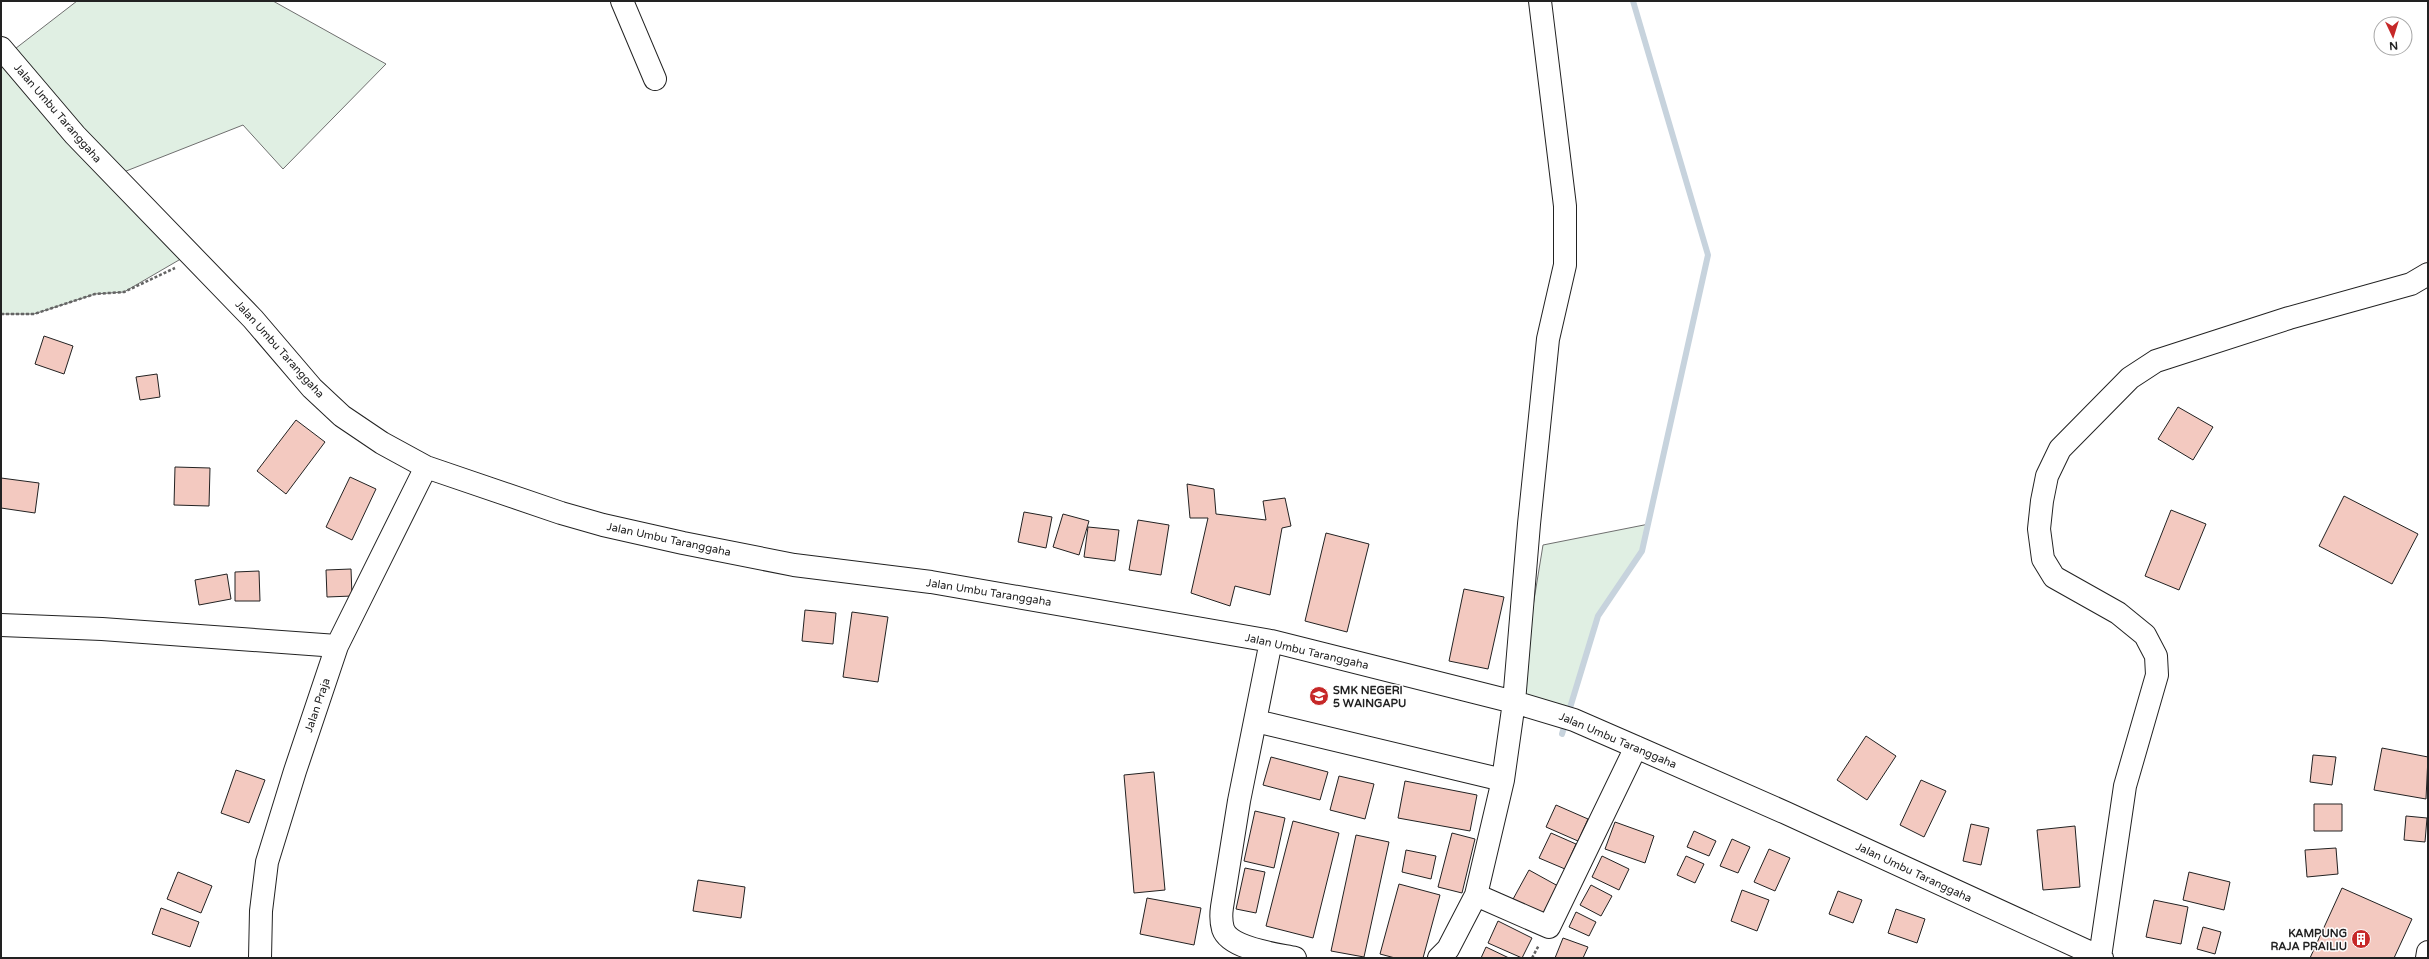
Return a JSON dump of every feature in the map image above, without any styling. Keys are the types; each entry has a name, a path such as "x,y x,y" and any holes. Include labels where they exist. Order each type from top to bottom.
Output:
{"street":[{"path":"622,1 655,79"},
{"path":"1439,958 1448,949 1476,895 1503,780 1514,702 1529,524 1548,338 1565,266 1567,241 1565,206 1540,1"},
{"name":"Jalan Umbu Taranggaha","path":"1,48 85,145 253,319 312,388 342,416 376,439 426,467 560,513 603,525 683,543 794,565 931,582 1271,641 1514,702 1567,718 1636,747 2101,957"},
{"path":"2101,957 2125,786 2157,675 2157,664 2153,647 2145,635 2118,613 2054,577 2043,559 2039,529 2042,501 2048,476 2060,449 2130,378 2156,361 2288,318 2411,284 2428,274"},
{"name":"Jalan Praja","path":"260,958 261,911 267,862 295,771 337,646 426,467"},
{"path":"1,625 102,629 337,646"},
{"path":"1271,641 1239,801 1221,920 1228,938 1242,946 1296,958"},
{"path":"1256,721 1503,780"},
{"path":"1476,895 1549,927 1636,747"},
{"path":"2427,958 2428,952"}],"path":[{"path":"1,314 34,314 95,294 124,292 195,258"}],"green space":[{"path":"77,1 273,1 386,64 283,169 243,125 116,175 191,253 124,292 95,294 34,314 1,314 1,41 11,52"},
{"path":"1649,524 1642,551 1598,616 1567,717 1517,704 1543,545"}],"building":[{"path":"44,336 73,346 64,374 35,364"},
{"path":"157,374 160,397 140,400 136,377"},
{"path":"2178,407 2213,427 2193,460 2158,439"},
{"path":"296,420 325,442 286,494 257,471"},
{"path":"175,467 210,468 209,506 174,505"},
{"path":"350,477 376,489 352,540 326,527"},
{"path":"1,478 39,483 35,513 1,508"},
{"path":"1187,484 1214,489 1216,514 1266,520 1263,501 1285,498 1291,526 1282,528 1270,595 1235,586 1230,606 1191,593 1208,518 1190,518"},
{"path":"2344,496 2418,534 2392,584 2319,546"},
{"path":"2171,510 2206,524 2179,590 2145,576"},
{"path":"1024,512 1052,517 1046,548 1018,542"},
{"path":"1063,514 1089,521 1079,555 1053,547"},
{"path":"1138,520 1169,525 1161,575 1129,570"},
{"path":"1088,527 1119,530 1115,561 1084,557"},
{"path":"1326,533 1369,544 1347,632 1305,621"},
{"path":"351,569 352,596 327,597 326,570"},
{"path":"259,571 260,601 235,601 235,572"},
{"path":"227,574 231,599 199,605 195,580"},
{"path":"1464,589 1504,597 1488,669 1449,661"},
{"path":"805,610 836,613 833,644 802,641"},
{"path":"852,612 888,617 878,682 843,677"},
{"path":"1866,736 1896,756 1867,800 1837,780"},
{"path":"2382,748 2428,757 2426,799 2374,790"},
{"path":"2313,755 2336,757 2332,785 2310,782"},
{"path":"1271,757 1328,772 1320,800 1263,785"},
{"path":"236,770 265,780 249,823 221,813"},
{"path":"1154,772 1165,890 1134,893 1124,775"},
{"path":"1339,776 1374,784 1365,819 1330,810"},
{"path":"1921,780 1946,791 1924,837 1900,825"},
{"path":"1405,781 1477,795 1470,831 1398,818"},
{"path":"2314,804 2342,804 2342,831 2314,831"},
{"path":"1556,805 1588,819 1578,841 1546,827"},
{"path":"1255,811 1285,818 1274,868 1244,861"},
{"path":"2406,816 2427,818 2425,842 2404,840"},
{"path":"1293,821 1339,833 1313,938 1266,926"},
{"path":"1615,822 1654,836 1645,863 1605,849"},
{"path":"1971,824 1989,828 1981,865 1963,861"},
{"path":"2075,826 2080,887 2043,890 2037,830"},
{"path":"1694,831 1716,841 1709,856 1687,847"},
{"path":"1452,833 1475,839 1462,893 1438,887"},
{"path":"1551,833 1576,844 1565,869 1539,858"},
{"path":"1356,835 1389,842 1364,957 1331,951"},
{"path":"1732,839 1750,847 1738,873 1720,866"},
{"path":"2336,848 2338,874 2307,877 2305,850"},
{"path":"1769,849 1790,858 1775,891 1754,882"},
{"path":"1406,850 1436,856 1431,879 1402,872"},
{"path":"1602,856 1629,869 1619,890 1592,877"},
{"path":"1686,856 1704,864 1695,883 1677,875"},
{"path":"1245,868 1265,872 1256,913 1236,909"},
{"path":"1529,870 1558,886 1541,917 1512,901"},
{"path":"178,872 212,886 201,913 167,899"},
{"path":"2189,872 2230,882 2224,910 2183,900"},
{"path":"698,880 745,887 741,918 693,911"},
{"path":"1399,884 1440,895 1423,958 1395,958 1380,954"},
{"path":"1591,885 1612,896 1601,916 1580,905"},
{"name":"KAMPUNG RAJA PRAILIU","path":"2342,888 2412,919 2394,958 2310,958"},
{"path":"1742,890 1769,900 1757,931 1731,921"},
{"path":"1838,891 1862,900 1853,923 1829,914"},
{"path":"1147,898 1201,908 1194,945 1140,934"},
{"path":"2154,900 2188,907 2181,944 2146,937"},
{"path":"161,908 199,922 190,947 152,934"},
{"path":"1896,909 1925,919 1917,943 1888,933"},
{"path":"1576,912 1596,922 1589,936 1569,927"},
{"path":"1498,921 1532,938 1522,958 1488,943"},
{"path":"2203,927 2221,932 2215,954 2197,949"},
{"path":"1563,938 1588,947 1583,958 1555,958"},
{"path":"1486,947 1509,958 1481,958"}],"waterway":[{"path":"1562,734 1598,616 1642,551 1708,255 1633,1"}],"place":[{"name":"SMK NEGERI 5 WAINGAPU","path":"1319,696"},
{"name":"KAMPUNG RAJA PRAILIU","path":"2361,939"}]}
